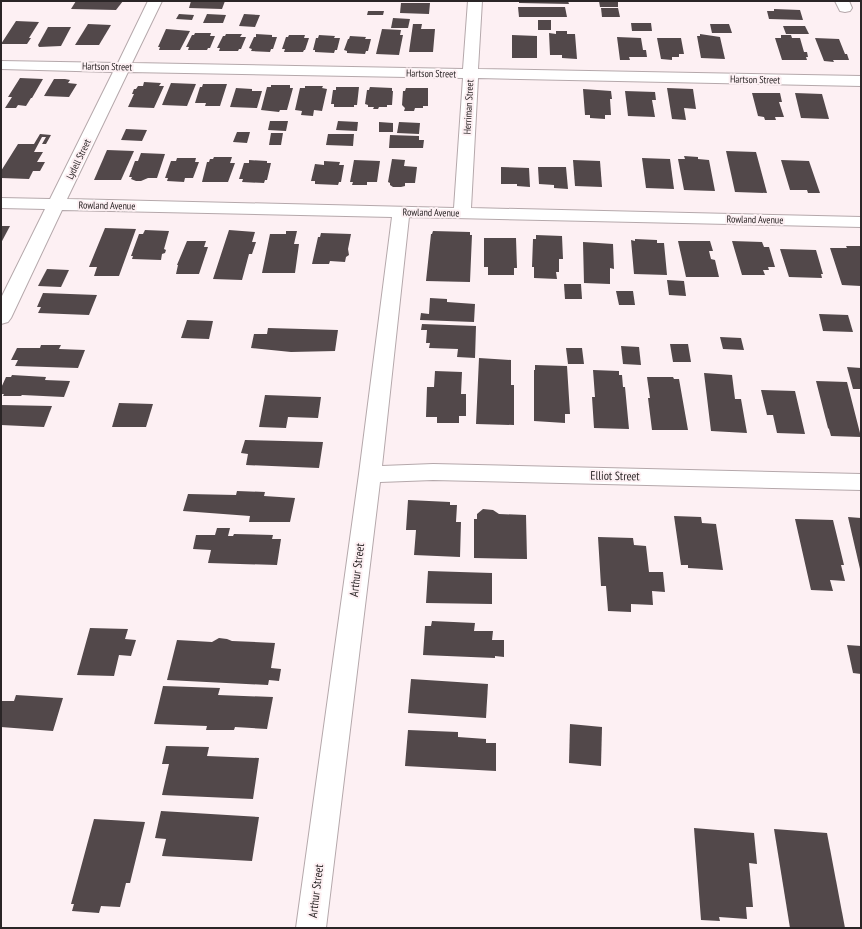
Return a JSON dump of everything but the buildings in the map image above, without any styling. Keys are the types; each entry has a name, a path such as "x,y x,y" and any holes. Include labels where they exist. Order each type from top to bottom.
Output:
{"street":[{"name":"Lydell Street","path":"1,318 155,1"},
{"name":"Herriman Street","path":"462,212 475,1"},
{"name":"Hartson Street","path":"1,65 861,81"},
{"name":"Rowland Avenue","path":"1,203 861,222"},
{"name":"Arthur Street","path":"311,928 370,474 401,211"},
{"name":"Elliot Street","path":"370,474 433,472 861,482"}]}
